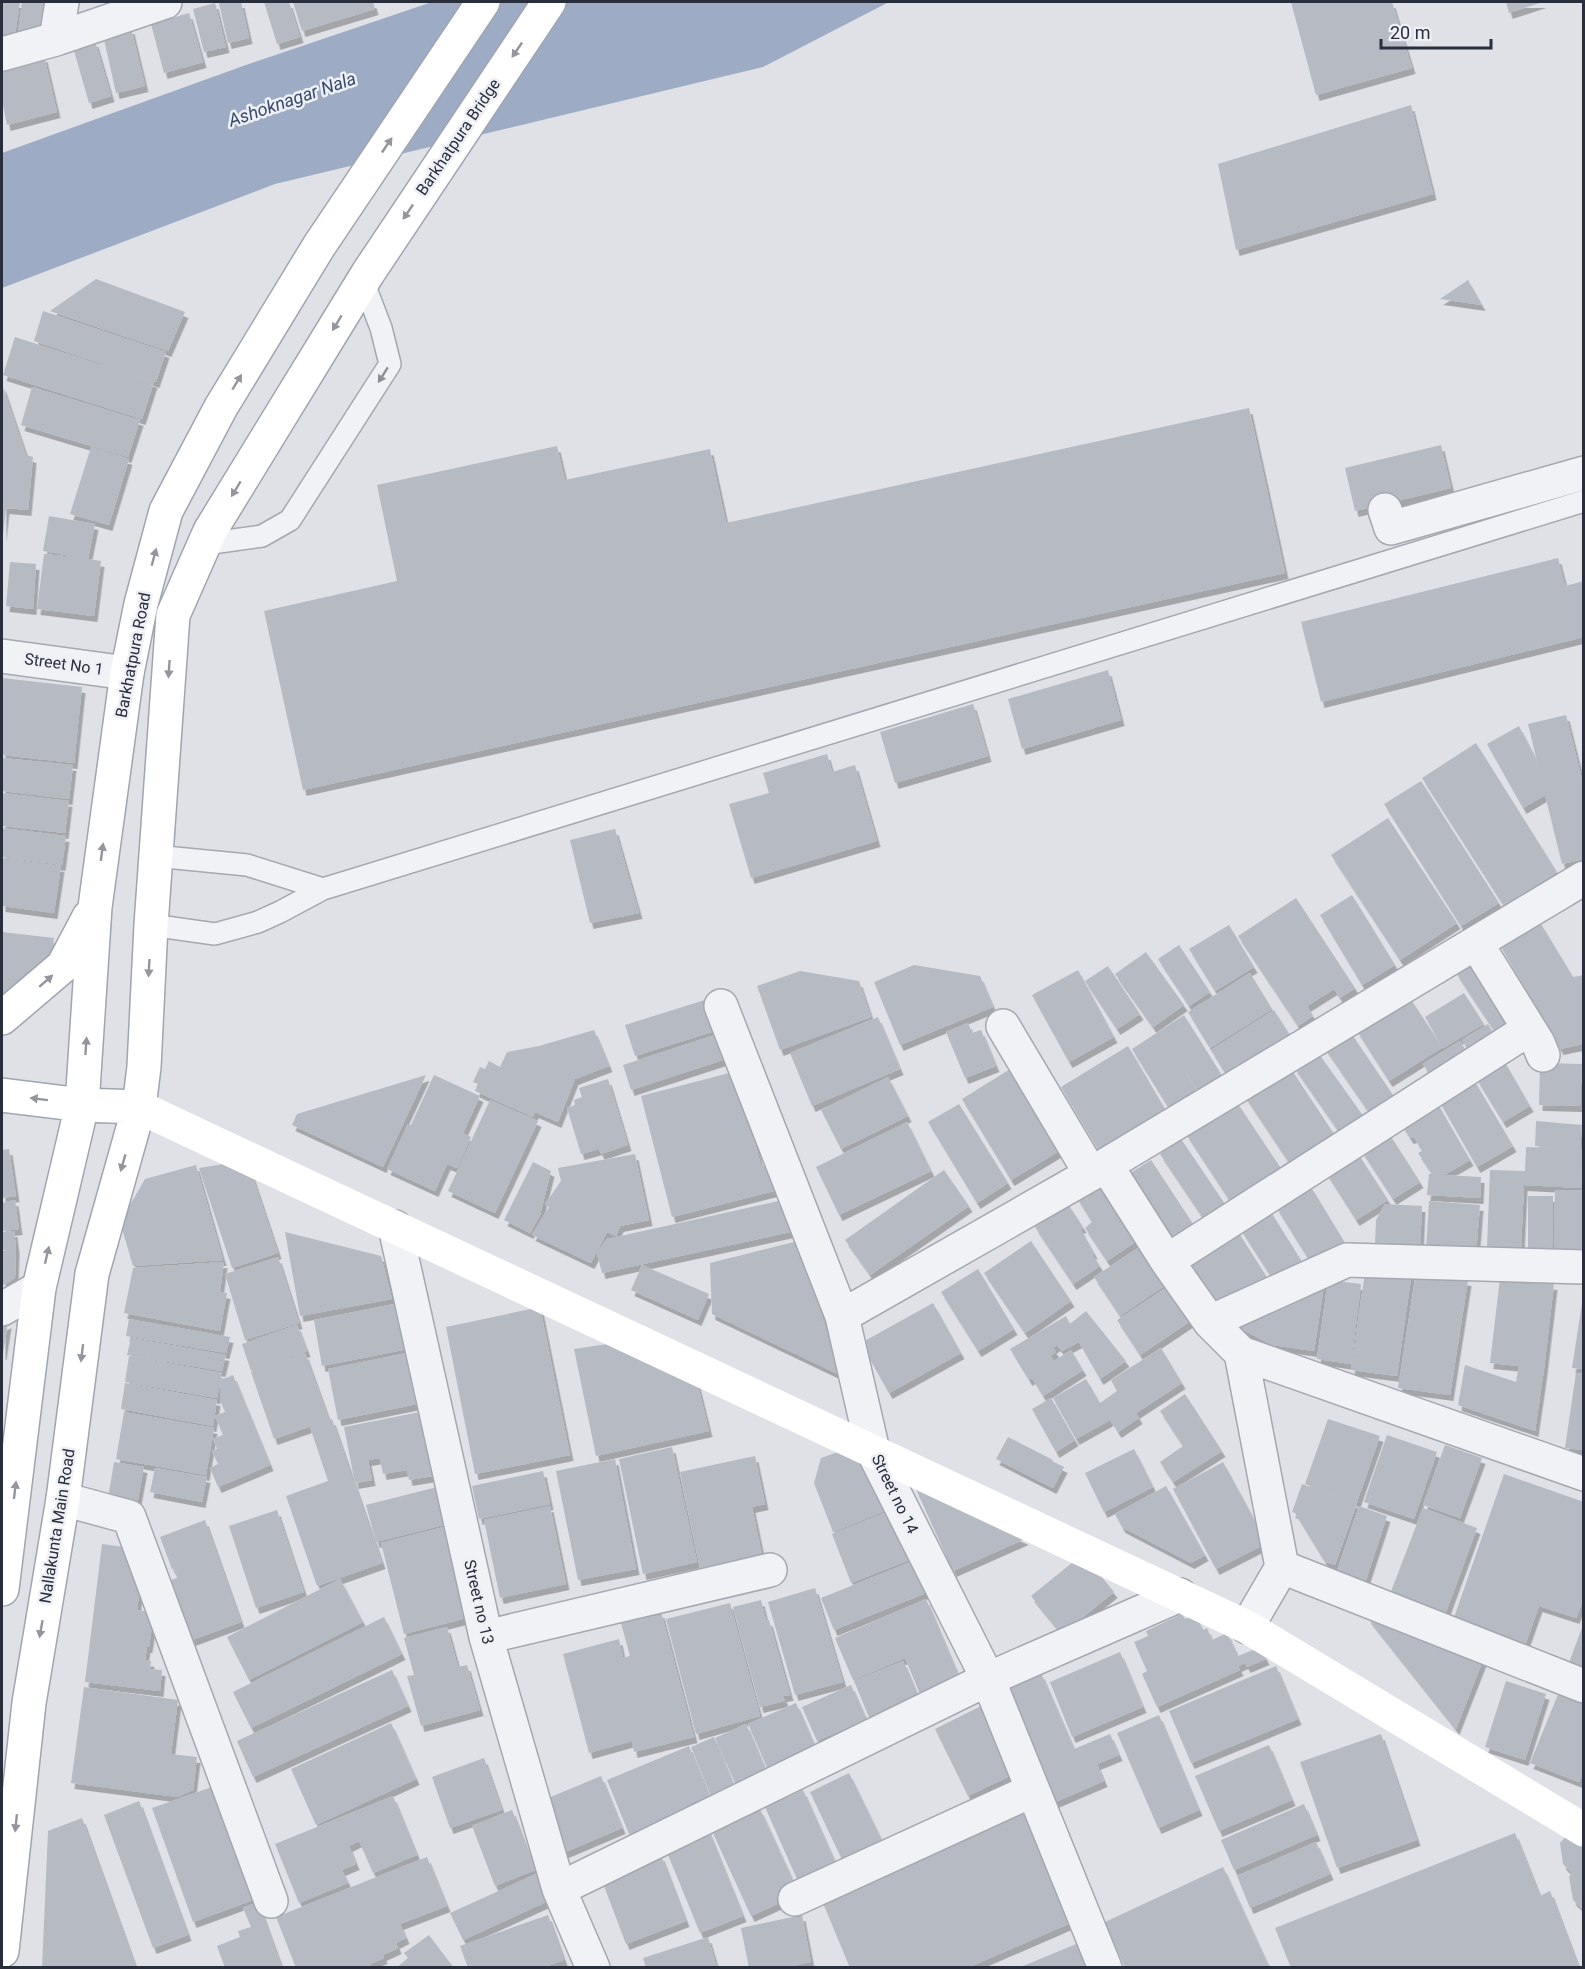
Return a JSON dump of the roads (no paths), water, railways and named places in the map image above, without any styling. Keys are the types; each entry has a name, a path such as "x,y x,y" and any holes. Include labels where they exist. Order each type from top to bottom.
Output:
{"main road":[{"name":"Barkhatpura Road","path":"82,1105 95,907 127,673 141,604 166,511 221,407 319,246 483,2"},
{"name":"Barkhatpura Bridge","path":"365,277 549,2"},
{"name":"Barkhatpura Road","path":"139,1107 144,1067 155,856 173,615 216,521 365,277"},
{"path":"2,1018 63,966 95,907"},
{"path":"2,1095 82,1105 139,1107 1247,1627 1584,1830"},
{"path":"2,1589 39,1288 82,1105"},
{"name":"Nallakunta Main Road","path":"2,1951 29,1704 63,1499 92,1274 139,1107"}],"street":[{"path":"56,39 62,2"},
{"path":"2,54 56,39 165,2"},
{"path":"1385,510 1391,528 1584,473"},
{"name":"Street No 1","path":"2,656 127,673"},
{"path":"842,1316 1099,1169 1584,878"},
{"path":"1167,1261 1536,1042 1476,943"},
{"name":"Street no 14","path":"722,1006 842,1316 873,1451 988,1679 1105,1968"},
{"path":"1003,1026 1099,1169 1210,1322 1241,1353 1584,1474"},
{"name":"Street no 13","path":"395,1227 486,1637 559,1889 593,1968"},
{"path":"1210,1322 1347,1260 1584,1267"},
{"path":"2,1309 39,1288"},
{"path":"1241,1353 1282,1567 1247,1627"},
{"path":"63,1499 129,1517 271,1901"},
{"path":"1282,1567 1584,1686"},
{"path":"486,1637 770,1570"},
{"path":"559,1889 988,1679 1180,1595"},
{"path":"795,1899 1033,1790"}],"lane":[{"path":"205,544 262,536 290,520 390,363 365,277"},
{"path":"151,925 215,934 265,919 323,889 1584,501"},
{"path":"155,856 247,865 323,889"}],"water":[{"name":"Ashoknagar Nala","path":"432,2 889,2 763,67 275,184 2,288 2,153 246,65"}]}
